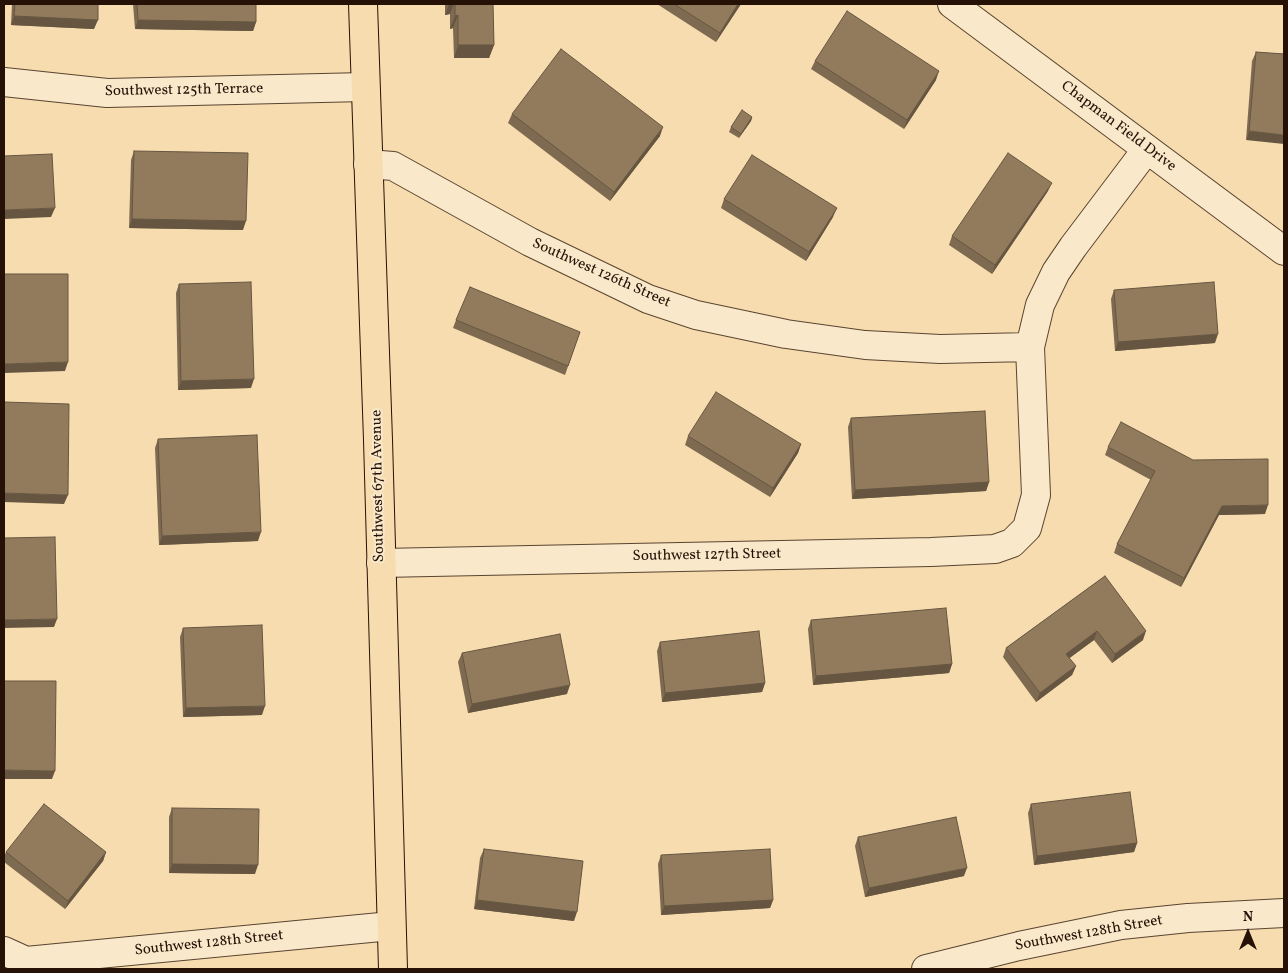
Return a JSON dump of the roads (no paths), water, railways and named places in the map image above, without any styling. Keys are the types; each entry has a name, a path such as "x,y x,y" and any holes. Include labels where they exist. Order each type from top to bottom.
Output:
{"main road":[{"name":"Southwest 67th Avenue","path":"363,4 393,969"}],"street":[{"name":"Chapman Field Drive","path":"952,4 1284,251"},
{"name":"Southwest 125th Terrace","path":"4,82 107,93 365,87"},
{"path":"1030,347 1040,304 1056,272 1147,149"},
{"name":"Southwest 126th Street","path":"368,164 393,166 530,242 648,299 696,315 786,334 865,345 940,349 1030,347"},
{"name":"Southwest 127th Street","path":"381,563 966,551 1002,548 1012,543 1027,528 1035,506 1037,482 1030,347"},
{"name":"Southwest 128th Street","path":"926,969 1019,946 1121,925 1188,918 1284,913"},
{"name":"Southwest 128th Street","path":"15,956 391,926"}]}
